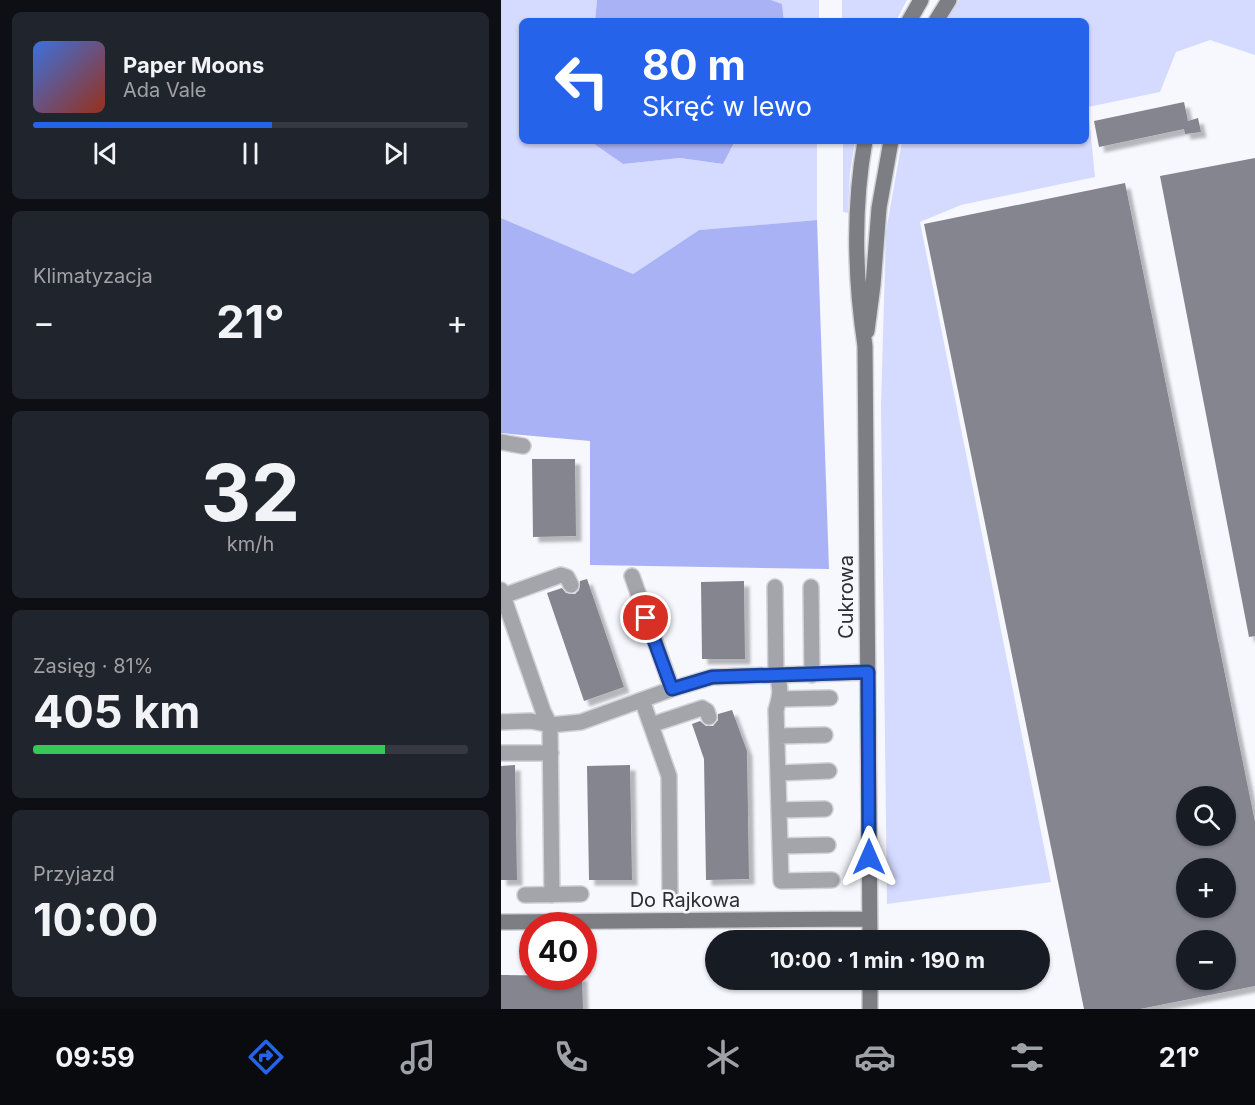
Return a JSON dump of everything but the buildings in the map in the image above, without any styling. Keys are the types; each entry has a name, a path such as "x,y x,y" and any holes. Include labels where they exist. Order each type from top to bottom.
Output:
{"street":[{"path":"938,18 949,0"},
{"name":"Cukrowa","path":"865,144 860,172 857,230 858,299 865,346 870,930"},
{"name":"Cukrowa","path":"865,346 872,295 879,208 890,144"},
{"path":"501,442 523,446"},
{"path":"552,895 550,725 502,593 561,575 567,577 571,585"},
{"path":"632,576 672,689"},
{"path":"775,587 776,674 780,683 780,699 776,710 781,881 832,880"},
{"path":"811,587 812,675"},
{"path":"501,722 531,721 550,725 581,722 712,677 868,672"},
{"path":"780,699 830,698"},
{"path":"642,700 669,776 670,896"},
{"path":"651,725 702,708 707,711 709,717"},
{"path":"777,736 825,735"},
{"path":"501,753 551,753"},
{"path":"778,772 829,771"},
{"path":"779,810 825,809"},
{"path":"780,846 828,845"},
{"path":"525,895 581,894"},
{"name":"Do Rajkowa","path":"501,922 869,919"},
{"path":"870,990 870,1009"}],"shaded area":[{"path":"501,0 597,0 595,18 519,18 519,144 594,144 623,164 680,158 723,164 733,144 817,144 817,220 699,230 633,274 501,218"},
{"path":"597,0 771,0 782,4 784,18 595,18"},
{"path":"771,0 819,0 819,18 784,18 782,4"},
{"path":"842,0 907,0 898,18 842,18"},
{"path":"959,0 1255,0 1255,55 1210,40 1176,52 1160,92 1089,107 1089,18 948,18"},
{"path":"1089,117 1095,177 961,205 920,222 1051,882 887,904 881,406 886,231 901,144 1089,144"},
{"path":"594,144 733,144 723,164 680,158 623,164"},
{"path":"843,144 855,144 848,213 843,212"},
{"path":"501,218 633,274 699,230 817,220 829,569 590,565 590,441 501,433"}],"route":[{"path":"646,618 672,689 712,677 776,674 836,675 868,672 869,857"}]}
